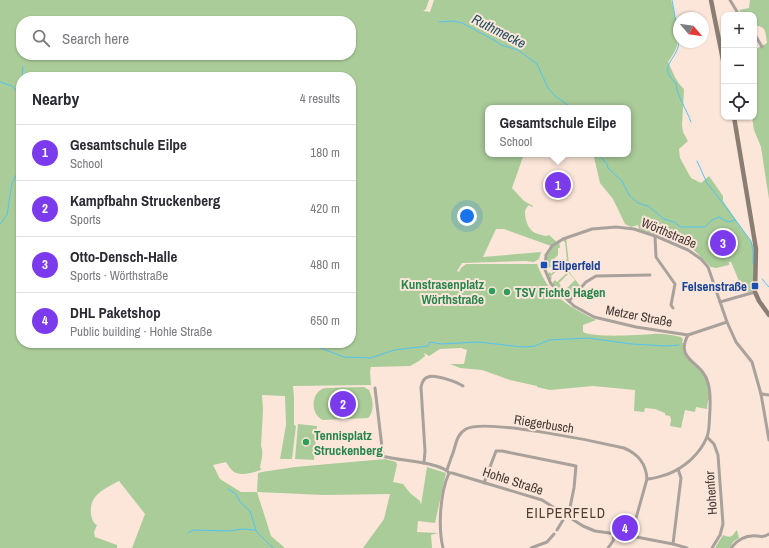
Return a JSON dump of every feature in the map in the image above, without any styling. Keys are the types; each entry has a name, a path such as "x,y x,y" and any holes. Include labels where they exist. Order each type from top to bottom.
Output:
{"main road":[{"path":"711,0 721,50"},
{"path":"734,120 756,249 755,292 759,301 769,315"}],"street":[{"path":"730,0 736,12"},
{"path":"757,38 762,47"},
{"name":"Wörthstraße","path":"569,301 551,284 545,271 544,262 546,255 554,244 563,239 592,229 616,227 634,229 688,250 701,259 708,267 727,322 736,342 752,362 761,394 769,440"},
{"path":"655,236 656,257 675,284 671,305 673,308"},
{"path":"569,301 586,282 596,276 650,275"},
{"path":"720,302 755,292"},
{"name":"Metzer Straße","path":"569,301 574,306 594,317 636,327 688,335 727,322"},
{"path":"632,536 647,479 651,479 678,469 694,456 707,437 709,429 709,385 702,370 685,354 684,348 688,335"},
{"path":"424,463 425,451 421,387 424,380 428,377 434,376 463,386"},
{"name":"Hohle Straße","path":"375,388 383,456 424,463 448,472 542,500 583,526 595,531 614,535 632,536 687,548"},
{"path":"761,394 769,395"},
{"name":"Riegerbusch","path":"443,548 441,538 441,514 448,472 458,436 471,427 502,427 552,434 624,448 633,453 643,462 647,479"},
{"name":"Hohenfor","path":"707,437 714,444 718,455 723,524 720,535 712,548"},
{"path":"484,483 496,451 576,466 574,488 567,516 557,530"},
{"path":"673,544 681,478 678,469"},
{"path":"531,548 547,542 554,534"},
{"path":"731,548 735,543 743,538 755,536 764,537 769,534"},
{"path":"608,548 613,541 614,535"}],"green space":[{"path":"0,0 429,0 426,9 423,11 430,12 434,0 671,0 674,12 673,48 676,48 668,62 677,80 684,89 682,125 683,132 688,141 679,149 680,158 691,178 701,183 709,176 723,196 723,201 754,246 754,291 747,292 742,288 731,262 729,262 729,265 716,268 711,267 690,246 639,229 638,225 631,227 625,224 613,199 600,183 594,157 631,157 631,105 485,105 485,157 523,157 512,188 524,201 533,206 532,207 529,205 525,211 530,229 538,234 545,236 549,235 557,242 559,240 560,248 558,248 558,255 550,263 551,266 545,271 544,262 551,246 504,229 496,229 483,257 541,252 539,259 534,262 462,263 457,271 459,272 466,264 537,264 547,284 564,302 596,320 583,325 583,332 606,336 660,334 681,337 683,339 682,343 684,343 685,354 707,377 710,401 708,400 707,409 696,407 695,412 685,410 681,428 670,426 670,416 665,415 665,413 655,409 645,408 644,412 634,411 635,390 593,386 550,390 510,380 482,370 460,368 450,364 464,364 467,350 461,348 440,349 429,356 424,353 425,356 410,366 371,367 371,385 293,386 294,425 296,426 292,459 280,459 286,425 285,396 262,395 262,454 260,468 262,469 252,473 240,474 233,471 226,462 213,465 220,479 241,492 257,492 271,536 285,548 132,548 145,514 119,481 99,493 92,502 91,507 92,519 97,525 94,532 95,537 117,545 117,548 0,548"},
{"path":"750,0 769,0 769,199 761,147 754,130 752,120 757,120 757,48 767,43 765,30 757,26 757,12 741,12 739,10 749,8"},
{"path":"566,237 570,273 581,287 569,301 559,292 563,288 565,290 575,280 569,273 559,283 561,286 556,290 551,284 555,280 557,282 569,271 564,264 551,276 552,278 549,282 546,275 550,272 551,274 567,259 565,242 563,239"},
{"path":"364,387 369,390 372,397 372,412 368,418 323,420 315,413 315,397 321,390 326,388"},
{"name":"Tennisplatz Struckenberg","path":"298,424 317,426 314,460 295,459"},
{"path":"385,459 396,462 397,465 393,482 403,484 410,493 420,501 421,505 427,467 446,473 435,523 418,521 417,532 438,533 431,535 432,548 363,548 384,519 390,494 324,495 257,492 258,473 295,467"},
{"path":"737,530 739,538 734,541 729,548 715,548 723,535 731,536"}],"waterway":[{"path":"672,0 674,12"},
{"name":"Ruthmecke","path":"439,22 454,21 462,23 501,45 518,50 537,64 548,88 555,96 568,105"},
{"path":"678,48 668,67 668,72 670,77 676,83 676,87 691,122"},
{"path":"22,72 23,67"},
{"path":"0,82 12,86 16,90"},
{"name":"Ruthmecke","path":"601,157 607,164 608,168 622,181 629,195 638,203 648,206 664,219 674,222 681,227 705,227 712,220 719,217 728,222 735,220"},
{"path":"697,161 707,183 751,241 753,264"},
{"path":"0,224 7,215 12,183 16,175"},
{"path":"762,279 769,287"},
{"path":"320,348 344,357 371,358 394,350 428,346 430,342 441,344 478,342 523,347 535,346 549,340 588,338 632,344 666,346 679,345"},
{"path":"228,489 236,494 240,502 250,511 256,530"},
{"path":"188,533 193,530 255,530 273,548"}],"place":[{"name":"Gesamtschule Eilpe","path":"558,185"},
{"name":"Otto-Densch-Halle","path":"723,243"},
{"name":"Eilperfeld","path":"544,265"},
{"name":"Felsenstraße","path":"755,286"},
{"name":"Kunstrasenplatz Wörthstraße","path":"492,291"},
{"name":"TSV Fichte Hagen","path":"507,292"},
{"name":"Kampfbahn Struckenberg","path":"343,404"},
{"name":"Tennisplatz Struckenberg","path":"306,442"},
{"name":"DHL Paketshop","path":"625,528"}],"district":[{"name":"EILPERFELD","path":"566,513"}]}
